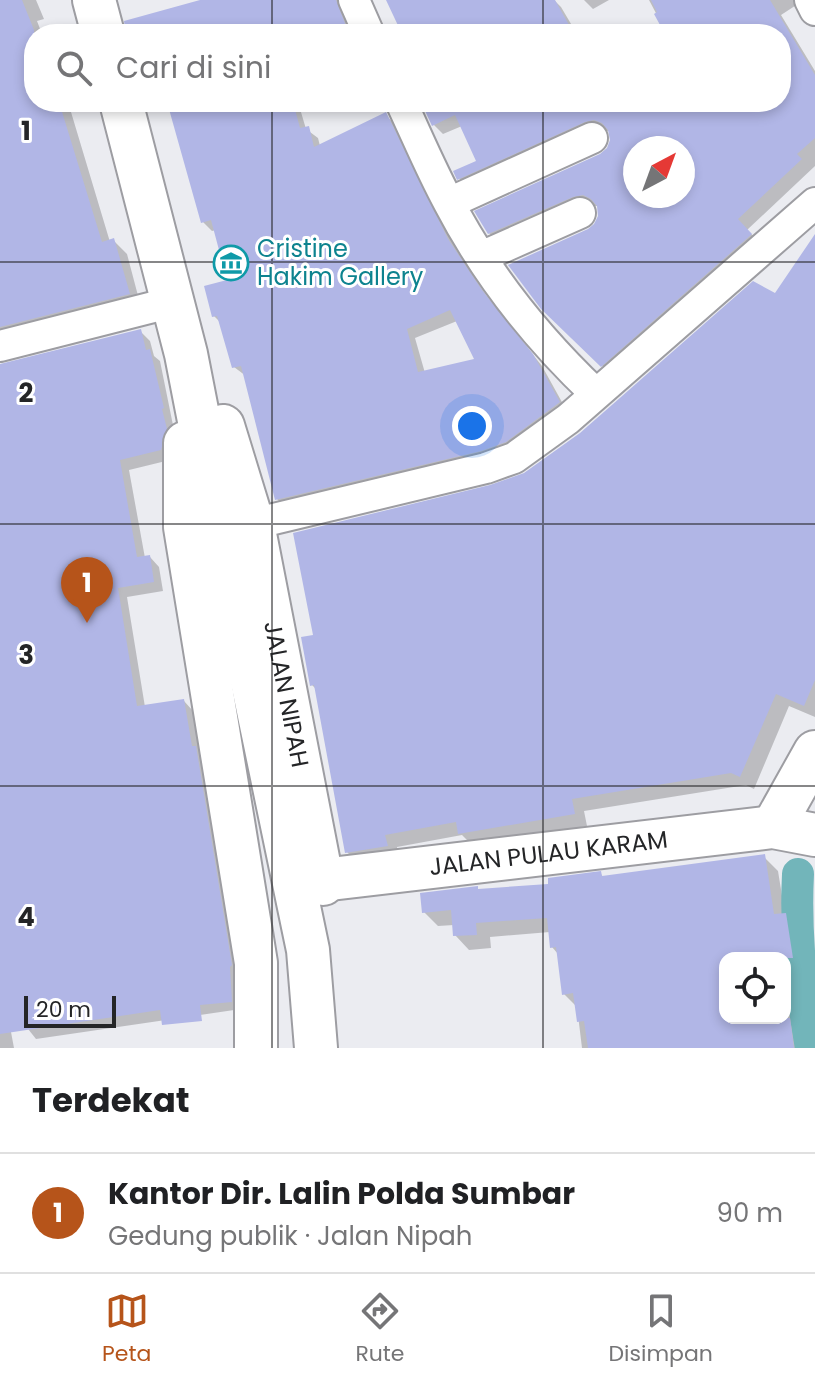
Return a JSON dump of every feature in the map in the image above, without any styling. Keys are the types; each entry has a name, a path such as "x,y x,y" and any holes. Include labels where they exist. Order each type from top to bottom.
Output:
{"street":[{"path":"94,0 100,24"},
{"path":"354,0 365,24"},
{"path":"810,0 815,10"},
{"name":"JALAN NIPAH","path":"124,112 186,354 227,434 235,521 308,950 316,1048"},
{"path":"406,112 449,203 481,257 528,323 595,393"},
{"path":"449,203 592,138"},
{"path":"235,521 500,463 539,442 815,203"},
{"path":"481,257 580,213"},
{"path":"0,346 173,302"},
{"name":"JALAN NIPAH","path":"186,354 185,527 256,963 256,1048"},
{"name":"JALAN NIPAH","path":"235,521 322,880 337,1048"},
{"path":"773,827 815,752"},
{"name":"JALAN PULAU KARAM","path":"322,880 773,827 815,835"}],"building":[{"path":"0,0 22,0 32,24 24,24 24,112 62,112 102,242 114,238 130,294 0,327"},
{"path":"200,0 336,0 345,24 124,24 124,21"},
{"path":"386,0 555,0 568,24 397,24"},
{"path":"651,0 770,0 784,24 660,24"},
{"path":"791,35 815,75 815,138 797,154 802,159 738,219 752,234 601,367 541,309 508,265 588,229 598,216 597,206 583,195 573,197 488,234 474,211 600,154 610,140 608,130 594,120 585,122 457,180 453,171 476,161 455,115 432,126 426,112 791,112"},
{"path":"170,112 296,112 300,128 309,126 314,147 386,112 448,239 482,290 533,354 560,402 506,442 481,451 275,500 241,366 232,368 217,316 212,317 204,286 227,280 211,220 201,223","holes":["450,310 474,359 418,372 407,329"]},
{"path":"815,234 815,680 804,706 776,694 740,777 731,773 572,799 575,814 458,834 456,822 385,835 388,846 345,853 314,685 310,686 301,637 313,635 293,533 490,485 524,473 580,433 753,281 775,293"},
{"path":"141,329 146,350 150,349 167,429 161,450 120,460 137,557 150,555 154,582 118,588 137,706 184,699 192,746 196,746 232,965 232,1002 200,1005 202,1021 162,1025 160,1010 0,1034 0,364"},
{"path":"765,854 774,914 786,913 793,958 791,952 719,952 719,1024 791,1024 794,1048 588,1048 584,1021 577,1022 573,993 562,995 556,947 550,948 547,918 476,923 477,935 453,936 451,910 422,913 420,893 478,886 478,889 548,884 548,878 601,871 602,876"}],"waterway":[{"path":"798,874 800,961 811,1048"}],"place":[{"name":"Cristine Hakim Gallery","path":"231,263"},
{"name":"Kantor Dir. Lalin Polda Sumbar","path":"87,623"}]}
